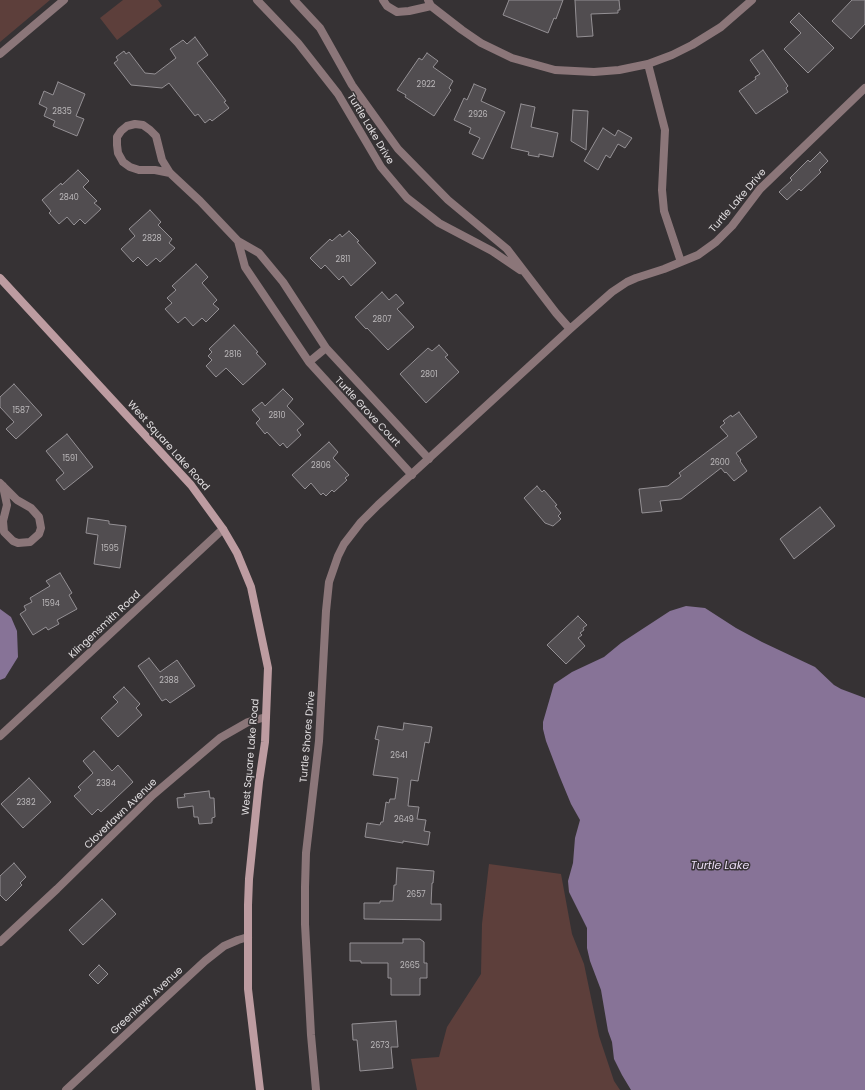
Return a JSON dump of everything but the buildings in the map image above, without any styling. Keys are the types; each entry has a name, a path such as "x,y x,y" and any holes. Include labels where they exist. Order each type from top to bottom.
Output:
{"street":[{"path":"0,54 64,0"},
{"name":"Turtle Lake Drive","path":"257,0 298,43 338,94 381,167 407,198 439,222 492,251 524,273"},
{"name":"Turtle Lake Drive","path":"294,0 320,28 352,85 398,149 448,200 507,250 556,313 570,328"},
{"path":"383,0 391,10 397,12 409,11 429,3 480,43 512,58 541,67 569,72 619,70 648,64 672,55 692,46 712,34 752,0"},
{"path":"648,64 665,130 662,190 664,211 681,262"},
{"name":"Turtle Lake Drive","path":"455,436 570,328 619,287 636,278 698,255 709,248 732,226 760,189 865,88"},
{"name":"Turtle Grove Court","path":"170,173 155,170 139,170 130,167 123,162 117,145 118,137 121,131 127,126 135,124 143,125 156,136 162,160 170,173 200,201 238,241 259,253 272,267 326,348 429,460"},
{"name":"Turtle Grove Court","path":"238,241 245,267 309,362 412,475"},
{"name":"West Square Lake Road","path":"0,278 191,485 223,528 237,553 251,587 268,668 265,742 259,782 249,879 248,989 260,1090"},
{"path":"309,362 326,348"},
{"name":"Turtle Shores Drive","path":"316,1090 307,962 305,887 306,853 319,741 329,582 338,556 352,532 378,505 455,436"},
{"path":"2,484 17,500 31,508 39,517 41,522 39,534 30,542 18,543 12,541 4,532 3,520 7,505 2,484"},
{"name":"Klingensmith Road","path":"0,736 223,528"},
{"name":"Cloverlawn Avenue","path":"0,942 153,796 220,738 248,722 266,717"},
{"name":"Greenlawn Avenue","path":"66,1090 205,961 224,946 248,937"}],"shaded area":[{"path":"0,0 50,0 0,42"},
{"path":"123,0 158,0 162,6 117,40 100,18"},
{"path":"489,864 561,874 572,934 584,964 599,1036 614,1081 620,1090 417,1090 411,1059 439,1057 447,1027 481,974 482,924"}],"water":[{"name":"Turtle Lake","path":"686,606 705,608 736,628 762,642 815,667 834,685 841,689 865,698 865,1090 631,1090 614,1059 601,990 590,961 587,948 587,928 569,892 568,881 573,863 575,838 580,820 571,804 546,741 543,722 554,684 572,672 604,657 621,643 670,611"},
{"path":"0,609 11,617 17,631 18,657 5,678 0,680"}]}
